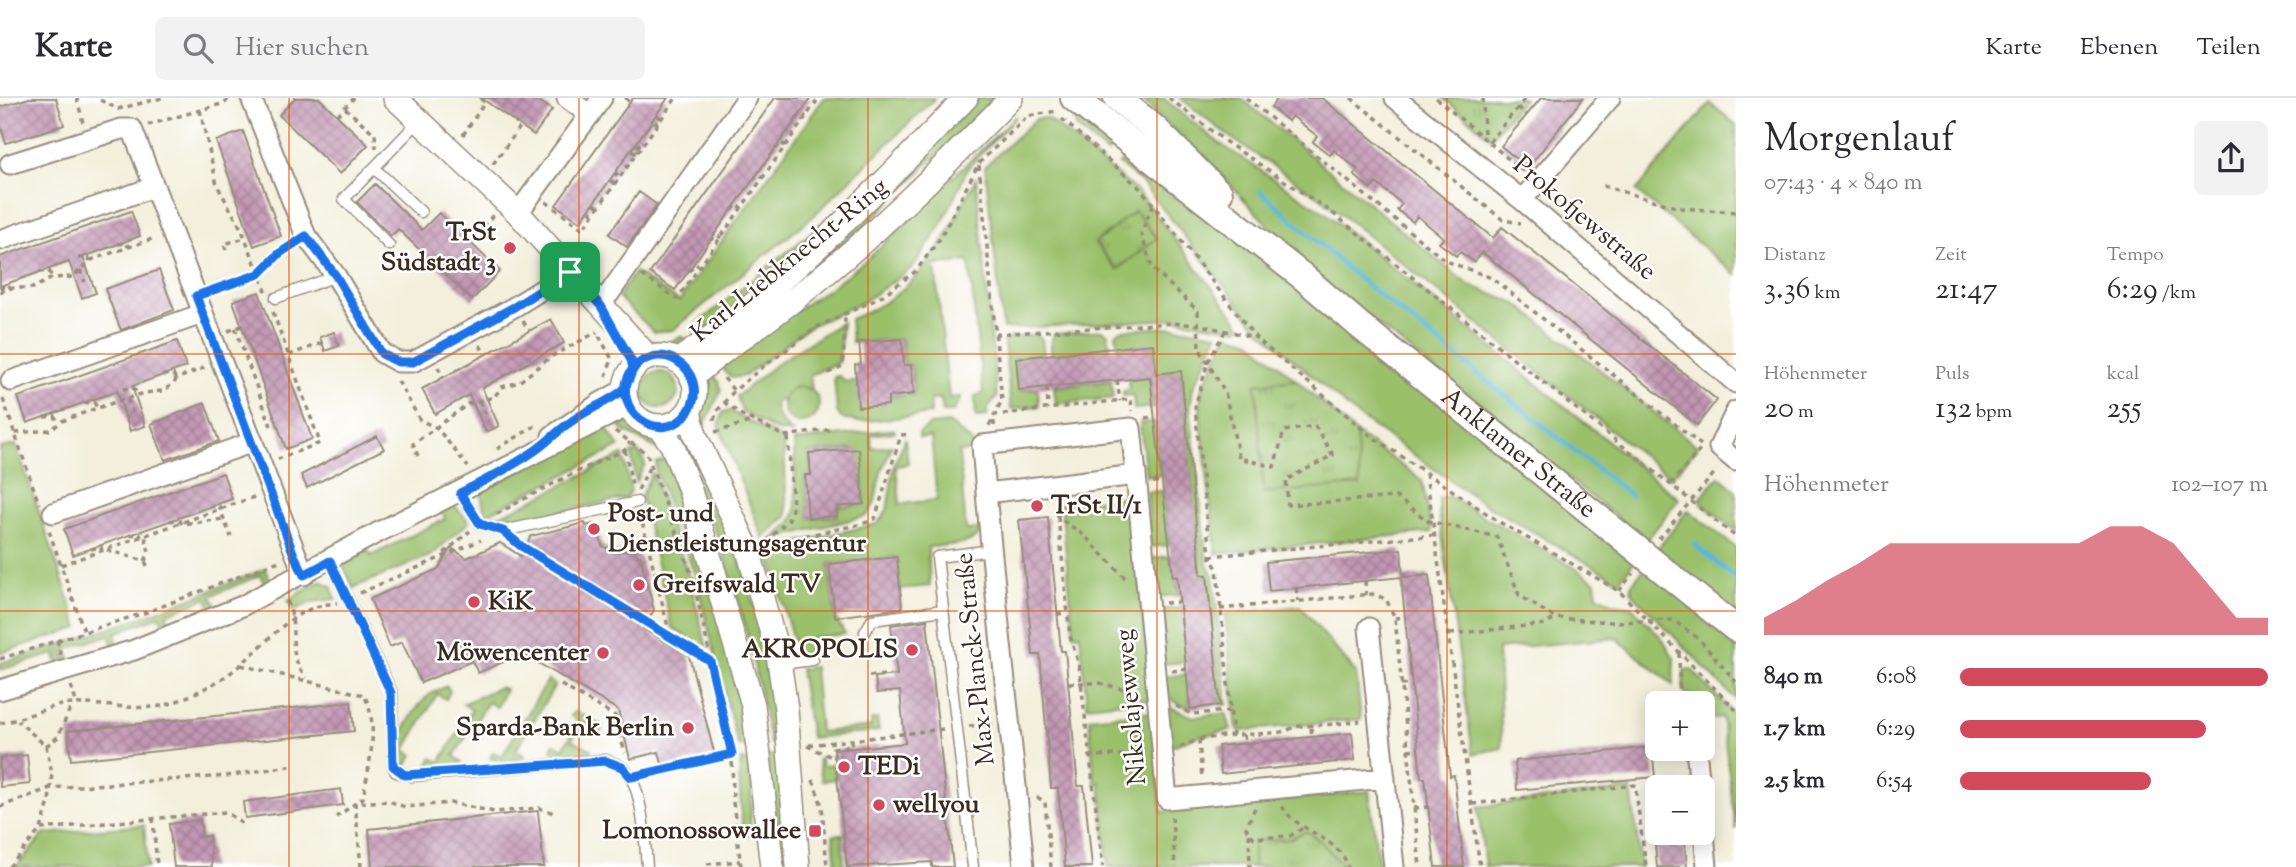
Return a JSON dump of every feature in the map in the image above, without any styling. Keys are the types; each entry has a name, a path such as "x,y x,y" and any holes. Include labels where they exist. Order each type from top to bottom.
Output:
{"main road":[{"name":"Anklamer Straße","path":"1074,98 1302,276 1736,629"},
{"name":"Anklamer Straße","path":"1117,98 1153,127 1302,276"}],"street":[{"path":"251,98 306,236 336,276 382,354 398,362 413,362 514,307 570,272"},
{"path":"0,690 134,650 242,606 304,575 532,453 622,409 634,381 663,356 685,370 694,400 689,411 676,422 659,426 648,424 634,381 605,300 570,272 395,98"},
{"path":"567,98 590,115"},
{"path":"509,210 534,192 603,98"},
{"path":"605,300 747,98"},
{"name":"Karl-Liebknecht-Ring","path":"685,370 721,330 869,197 966,98"},
{"name":"Karl-Liebknecht-Ring","path":"685,370 728,347 796,298 895,215 1012,98"},
{"name":"Prokofjewstraße","path":"1395,98 1522,200 1736,383"},
{"path":"1522,200 1610,98"},
{"path":"10,164 121,129 132,129 304,575"},
{"path":"0,240 154,187"},
{"path":"11,381 199,305"},
{"path":"689,411 695,435 748,550 780,664 798,867"},
{"path":"1733,458 1719,447 1736,411"},
{"path":"659,426 672,445 689,487 752,705 772,867"},
{"path":"982,445 1130,428"},
{"name":"Nikolajewweg","path":"1130,428 1167,799 1385,778"},
{"path":"53,513 253,442"},
{"name":"Max-Planck-Straße","path":"982,445 1024,867"},
{"path":"986,493 1136,475"},
{"path":"1370,628 1394,867"},
{"path":"1705,845 1707,867"}],"lane":[{"path":"389,245 344,199 420,121"},
{"path":"374,168 421,212"},
{"path":"275,298 336,276"},
{"path":"460,493 480,524 503,531 637,502"},
{"path":"973,867 937,557 992,550"},
{"path":"330,561 391,693 393,766 397,772 412,776 606,761 622,767 631,777 640,804 648,867"},
{"path":"865,632 872,620 943,610"},
{"path":"780,664 813,660"}],"path":[{"path":"77,98 89,139"},
{"path":"100,100 109,107 118,109 162,98"},
{"path":"132,129 225,103 229,98"},
{"path":"337,116 354,98"},
{"path":"460,139 485,102 479,98"},
{"path":"625,98 630,102"},
{"path":"534,192 583,229 676,98"},
{"path":"629,266 677,299 819,98"},
{"path":"1169,98 1226,142 1330,211 1736,537"},
{"path":"1246,98 1446,261 1492,278 1704,445 1670,484"},
{"path":"1351,98 1503,220 1524,223"},
{"path":"1436,98 1537,183"},
{"path":"1483,98 1483,138"},
{"path":"1488,142 1526,98"},
{"path":"1518,107 1527,115"},
{"path":"345,108 375,134 376,148 386,156"},
{"path":"753,421 715,432 713,421 724,402 764,366 819,326 879,298 916,271 941,237 979,163 1028,116 1056,113 1141,189 1256,338 1371,436 1501,523 1619,590 1736,710"},
{"path":"796,120 802,114 806,117"},
{"path":"656,115 659,117 655,122 658,124"},
{"path":"489,169 520,127 515,122"},
{"path":"636,143 639,145 634,152 636,154"},
{"path":"775,149 782,143 785,146"},
{"path":"979,163 1002,400 993,415 982,445"},
{"path":"615,173 617,174 612,181 615,184"},
{"path":"753,180 759,175 763,178"},
{"path":"1603,186 1680,208 1736,212"},
{"path":"593,203 596,205 591,212 593,214"},
{"path":"732,210 737,205 742,208"},
{"path":"1153,205 1141,233 1152,268 1198,311 1199,348 1225,392 1239,457 1275,467 1284,431 1315,426 1333,455 1286,480 1288,505 1396,497 1428,521 1497,537 1520,595 1555,618 1652,622 1673,620 1699,639 1736,682"},
{"path":"470,242 509,210"},
{"path":"0,291 33,289 52,278 73,277 90,261 172,232"},
{"path":"710,240 717,235 721,237"},
{"path":"199,305 259,274 280,253 306,236"},
{"path":"226,250 224,244 245,238"},
{"path":"118,244 127,243 128,247"},
{"path":"78,258 88,257 90,261"},
{"path":"689,271 696,264 700,267"},
{"path":"38,272 49,271 52,278"},
{"path":"80,271 85,282"},
{"path":"828,373 843,366 845,316"},
{"path":"995,334 1172,323 1200,325 1256,338"},
{"path":"242,326 233,329 270,426 277,423"},
{"path":"1225,331 1208,362 1195,407 1210,556 1217,569 1233,735"},
{"path":"418,456 413,444 468,404 494,397 502,387 519,382 552,356 597,332"},
{"path":"289,355 322,343"},
{"path":"599,386 605,381 612,359"},
{"path":"15,433 44,432 97,408 137,395 162,391 174,384 176,379 221,362"},
{"path":"398,362 398,379 420,420 437,428 468,467"},
{"path":"163,375 173,374 176,379"},
{"path":"251,377 260,374"},
{"path":"1117,380 1120,401"},
{"path":"123,389 134,388 137,395"},
{"path":"1047,388 1048,409"},
{"path":"128,399 133,415"},
{"path":"993,415 1130,399 1130,428"},
{"path":"478,401 486,416"},
{"path":"84,403 94,402 97,408"},
{"path":"724,402 753,421 788,437 834,429"},
{"path":"44,417 55,416 58,424"},
{"path":"611,426 646,451 692,575 732,754 733,802 741,867"},
{"path":"788,437 793,506 789,519 761,545 876,519 901,435 911,434"},
{"path":"444,556 480,524 565,476 625,450 630,442"},
{"path":"625,450 635,495 651,465"},
{"path":"1619,590 1691,500 1733,458"},
{"path":"1426,473 1436,523 1480,867"},
{"path":"61,565 271,491"},
{"path":"1056,498 1067,613 1095,787 1103,867"},
{"path":"637,502 670,636"},
{"path":"209,507 219,506 231,537"},
{"path":"1058,517 1085,536 1114,568 1148,596"},
{"path":"170,521 179,519 181,523 196,524 224,519"},
{"path":"0,723 18,721 58,705 170,704 215,684 241,665 294,615 347,599 503,531 521,546 710,661"},
{"path":"130,535 143,536"},
{"path":"1210,556 1437,535"},
{"path":"143,536 149,552 145,561 148,568"},
{"path":"91,549 100,547 145,561"},
{"path":"1365,581 1366,595"},
{"path":"1296,588 1297,601"},
{"path":"1057,614 1067,613"},
{"path":"294,615 292,651 297,667 307,680"},
{"path":"1395,618 1405,617"},
{"path":"1450,634 1547,624 1555,618"},
{"path":"1679,651 1679,691"},
{"path":"241,665 364,695 373,712 363,798 336,817"},
{"path":"869,676 890,675"},
{"path":"1069,683 1111,685 1158,699 1192,714 1230,711"},
{"path":"1401,685 1412,684"},
{"path":"561,685 615,716 631,777 732,754"},
{"path":"46,747 58,737 71,706"},
{"path":"1089,756 1162,754 1199,740 1259,731 1282,732 1300,725 1311,727 1379,719"},
{"path":"9,867 41,828 52,773 46,747 18,721"},
{"path":"851,740 852,747 832,748 834,758 806,745 1009,722"},
{"path":"1311,727 1312,737"},
{"path":"1244,735 1245,744"},
{"path":"1199,740 1203,796"},
{"path":"1408,750 1418,749"},
{"path":"0,807 50,788 227,776 295,765"},
{"path":"1472,804 1635,785 1646,867"},
{"path":"1280,797 1286,814 1328,843 1348,867"},
{"path":"1250,867 1249,834 1246,828 1255,810 1254,800"},
{"path":"355,803 389,802 405,807 450,803 495,812 539,808 554,813"},
{"path":"355,803 361,867"},
{"path":"822,806 827,867"},
{"path":"1414,808 1428,807"},
{"path":"1174,808 1171,827 1175,867"},
{"path":"41,828 226,812 244,825"},
{"path":"153,818 157,867"},
{"path":"1249,834 1262,839 1290,836 1303,828"},
{"path":"707,864 741,861"}],"green space":[{"path":"824,98 935,98 811,218 673,330 654,332 618,297 635,272 679,301"},
{"path":"979,98 995,98 847,244 711,353 855,222"},
{"path":"1140,98 1163,98 1219,143 1327,214 1679,499 1646,541 1309,269 1207,160"},
{"path":"1180,98 1241,98 1467,284 1517,304 1698,447 1671,478 1322,199 1230,137"},
{"path":"1443,98 1524,98 1491,138"},
{"path":"1710,103 1736,125 1736,275 1636,191"},
{"path":"1071,105 1118,141 1107,153 1076,127"},
{"path":"1016,116 968,168 940,228 912,268 865,301 808,327 745,376 731,378 717,362 830,288 870,257"},
{"path":"1047,118 1139,193 1241,325 1238,329 1174,319 1003,329 985,166 1036,119"},
{"path":"1130,150 1637,558 1619,581 1483,503 1355,414 1257,327 1143,184 1119,164"},
{"path":"976,178 997,397 988,408 987,416 976,417 975,396 983,394 969,261 935,265 949,398 961,397 953,412 943,412 941,399 930,400 931,414 858,422 841,418 837,412 834,377 839,376 846,382 856,381 888,397 914,394 911,365 904,365 902,339 852,343 850,319 875,308 913,280 942,243"},
{"path":"1135,211 1157,238 1117,270 1095,243"},
{"path":"828,219 700,339 694,330 697,324"},
{"path":"842,322 839,362 810,375 812,390 794,387 782,401 776,401 777,415 792,433 777,431 742,412 737,396 779,362"},
{"path":"1173,327 1218,334 1193,388 1190,408 1207,564 1213,575 1227,705 1220,705 1207,575 1201,575 1181,372 1156,374 1153,345 1118,348 1116,334 1121,330"},
{"path":"1103,330 1108,334 1110,349 1051,355 1051,339 1054,334"},
{"path":"1228,334 1251,341 1296,380 1256,384 1360,485 1356,433 1422,480 1432,532 1216,554 1200,410 1201,390"},
{"path":"1037,335 1042,339 1044,355 1016,359 1019,390 1038,389 1039,406 1011,409 1004,342 1011,337"},
{"path":"682,336 692,345 667,350 655,347 645,339 665,345"},
{"path":"710,370 719,382 721,391 701,432 699,400"},
{"path":"660,372 673,377 678,390 673,403 660,408 647,403 642,390 647,377"},
{"path":"1150,377 1153,407 1134,409 1133,395 1123,396 1123,391 1129,390 1128,380"},
{"path":"1296,380 1356,433 1360,485 1264,493 1256,384"},
{"path":"1111,381 1113,398 1056,404 1054,387"},
{"path":"801,387 814,392 819,405 814,418 801,423 788,418 783,405 788,392"},
{"path":"730,411 784,440 787,516 763,538 719,426 723,412"},
{"path":"616,422 631,423 644,428 666,447 659,450 624,431"},
{"path":"1155,422 1161,475 1146,476 1140,423"},
{"path":"949,423 971,441 974,450 959,452 966,530 982,529 979,535 959,544 928,547 930,586 900,589 896,557 829,564 835,617 845,634 811,638 812,652 797,654 767,549 877,524 887,511 894,465 905,439 908,464 896,466 900,504 937,500 931,437 919,438 919,433 930,425"},
{"path":"605,426 619,447 485,515 481,493 559,448"},
{"path":"894,429 895,432 871,435 872,448 892,446 881,472 874,505 866,516 773,539 791,522 796,511 794,441","holes":["852,449 854,476 862,476 864,504 837,507 837,516 809,518 805,476 811,475 809,453"]},
{"path":"16,445 79,628 0,653 0,448"},
{"path":"694,447 729,532 752,598 769,665 781,742 770,743 755,667 725,559 698,488 681,453"},
{"path":"639,452 645,464 636,482 631,453"},
{"path":"623,455 631,491 626,498 506,524 493,518 526,503"},
{"path":"672,457 679,476 675,487 699,548 729,648 749,746 738,746 695,575 656,472 656,463"},
{"path":"652,473 689,577 707,649 672,628 641,496"},
{"path":"1719,476 1736,491 1736,531 1701,503 1701,497"},
{"path":"1163,491 1169,545 1151,547 1147,492"},
{"path":"1132,496 1152,699 1087,706 1080,634 1074,635 1061,504"},
{"path":"1448,496 1577,569 1595,582 1597,595 1614,604 1632,607 1662,638 1674,658 1673,685 1616,638 1498,649 1502,748 1473,754 1439,512 1439,499"},
{"path":"455,506 469,522 432,555 353,588 343,566 350,556 367,548 371,556 445,519 442,511"},
{"path":"1688,510 1736,548 1736,616 1656,551"},
{"path":"1170,556 1179,595 1156,597 1152,558"},
{"path":"1646,566 1736,639 1736,700 1632,593 1631,585"},
{"path":"265,569 273,586 267,589 260,575 211,596 217,607 212,609 206,598 166,614 171,626 165,628 160,616 115,633 118,646 113,647 109,635 67,649 70,660 65,662 60,645 145,616"},
{"path":"321,581 331,586 336,599 312,602 293,611 288,600"},
{"path":"1300,606 1356,673 1361,719 1239,731 1236,724 1225,614"},
{"path":"1181,608 1187,662 1161,664 1156,610"},
{"path":"57,646 62,663 58,664 54,654 0,670 0,663"},
{"path":"814,667 820,732 871,727 871,720 877,719 879,731 811,738 800,669"},
{"path":"1691,669 1712,691 1683,691 1684,670"},
{"path":"1188,674 1190,709 1166,697 1164,677"},
{"path":"548,680 555,685 516,750 525,756 524,759 498,762 490,758 493,752 502,756"},
{"path":"447,686 450,691 446,699 437,694 405,750 413,755 407,765 402,767 398,760 398,751 409,720 427,697"},
{"path":"499,687 505,689 497,707 488,702 454,756 462,762 456,771 439,772 429,764 432,758 440,762 472,710 463,704"},
{"path":"1715,695 1736,717 1736,831 1722,717 1715,718"},
{"path":"1166,705 1193,717 1226,713 1231,730 1194,737 1170,747"},
{"path":"575,711 602,726 601,734 581,722 572,740 591,749 591,752 558,755 551,750 554,744 563,749 579,721 571,716"},
{"path":"1152,712 1162,812 1369,791 1379,867 1108,867 1100,783 1095,783 1089,718"},
{"path":"780,755 792,867 779,867 767,756"},
{"path":"818,759 821,759 822,766 835,765 836,779 822,781"},
{"path":"741,760 749,762 752,780 750,835 743,835 739,777"},
{"path":"1631,789 1641,867 1485,867 1478,807"},
{"path":"144,825 148,867 16,867 44,834"},
{"path":"1306,831 1319,840 1344,867 1253,867 1253,841 1289,839"},
{"path":"842,834 844,867 836,867 833,835"}],"building":[{"path":"29,98 56,98 64,125 6,143 0,124 0,107"},
{"path":"295,98 319,98 368,145 340,174 279,115"},
{"path":"481,98 535,98 552,110 534,135"},
{"path":"633,98 668,98 580,222 556,205"},
{"path":"775,98 811,98 675,290 650,273"},
{"path":"1278,98 1322,98 1493,238 1502,227 1717,400 1697,425 1482,252 1474,262 1460,252 1456,256 1439,243 1444,238 1417,216 1413,222 1397,210 1402,204 1376,183 1371,189 1354,175 1358,170 1334,150 1330,155 1313,142 1317,136 1292,116 1288,121 1271,107"},
{"path":"1541,98 1583,98 1528,168 1501,146"},
{"path":"243,131 281,236 254,246 216,141"},
{"path":"375,184 422,230 439,213 500,271 472,300 398,229 391,236 357,202"},
{"path":"639,192 657,205 627,247 609,234"},
{"path":"131,211 140,236 83,257 96,293 82,298 69,262 0,286 0,257"},
{"path":"159,270 174,310 121,330 105,289"},
{"path":"259,292 312,439 286,449 233,301"},
{"path":"551,319 564,343 482,388 499,426 486,432 469,395 435,414 422,389"},
{"path":"334,332 339,346 325,351 320,337"},
{"path":"902,339 904,365 911,365 914,394 888,397 888,405 858,407 855,365 861,364 859,342"},
{"path":"177,341 186,367 132,386 145,426 130,431 117,391 27,423 18,397"},
{"path":"1153,344 1156,374 1181,371 1201,575 1207,575 1220,705 1190,709 1177,576 1173,577 1150,377 1019,390 1016,358"},
{"path":"205,403 219,441 165,460 151,424"},
{"path":"377,436 384,449 307,488 301,475"},
{"path":"859,449 864,504 837,507 837,516 808,518 805,475 811,475 809,453"},
{"path":"223,473 232,499 73,555 64,529"},
{"path":"1048,517 1061,651 1065,651 1078,786 1084,786 1092,867 1065,867 1058,788 1051,788 1040,655 1033,655 1019,520"},
{"name":"Möwencenter","path":"585,523 586,526 593,524 595,531 598,530 602,545 613,552 636,550 637,556 640,556 654,610 643,629 689,656 715,756 663,768 659,752 630,759 618,710 516,650 510,659 478,673 472,661 421,683 402,642 390,647 370,599 438,569 451,548 467,558 500,543 521,556 531,536"},
{"path":"1401,549 1403,577 1429,575 1450,776 1454,775 1464,867 1435,867 1425,778 1421,778 1401,577 1269,591 1266,562"},
{"path":"897,557 902,608 835,617 829,564"},
{"path":"927,620 953,867 932,867 932,862 847,867 834,750 905,743 900,691 877,693 875,677 897,675 891,625"},
{"path":"351,702 354,731 71,760 68,731"},
{"path":"1352,733 1355,760 1221,774 1218,746"},
{"path":"1645,748 1645,761 1653,761 1655,775 1517,790 1515,761"},
{"path":"27,755 30,784 0,787 0,758"},
{"path":"341,789 343,805 245,818 243,802"},
{"path":"538,811 544,867 372,867 369,829"},
{"path":"200,820 202,837 209,836 212,867 174,867 169,824"},
{"path":"1655,845 1685,845 1687,867 1657,867"}],"waterway":[{"path":"1261,192 1357,277 1631,496"},
{"path":"1694,544 1736,579"}],"place":[{"name":"TrSt Südstadt 3","path":"510,248"},
{"name":"TrSt II/1","path":"1037,506"},
{"name":"Post- und Dienstleistungsagentur","path":"594,529"},
{"name":"Greifswald TV","path":"639,585"},
{"name":"KiK","path":"474,602"},
{"name":"AKROPOLIS","path":"912,650"},
{"name":"Möwencenter","path":"603,653"},
{"name":"Sparda-Bank Berlin","path":"688,728"},
{"name":"TEDi","path":"844,767"},
{"name":"wellyou","path":"879,805"},
{"name":"Lomonossowallee","path":"815,831"}],"route":[{"path":"570,272 514,307 413,362 398,362 382,354 336,276 306,236 280,253 269,267 259,274 196,296 294,555 304,575 330,561 391,693 393,766 397,772 405,775 606,761 622,767 631,777 732,754 710,661 703,654 521,546 503,531 480,524 460,493 532,453 568,423 605,399 625,390 633,368 649,358 663,356 686,368 695,389 689,411 676,422 659,426 648,424 630,409 625,390 626,382 633,368 631,360 601,306 570,272"}]}
